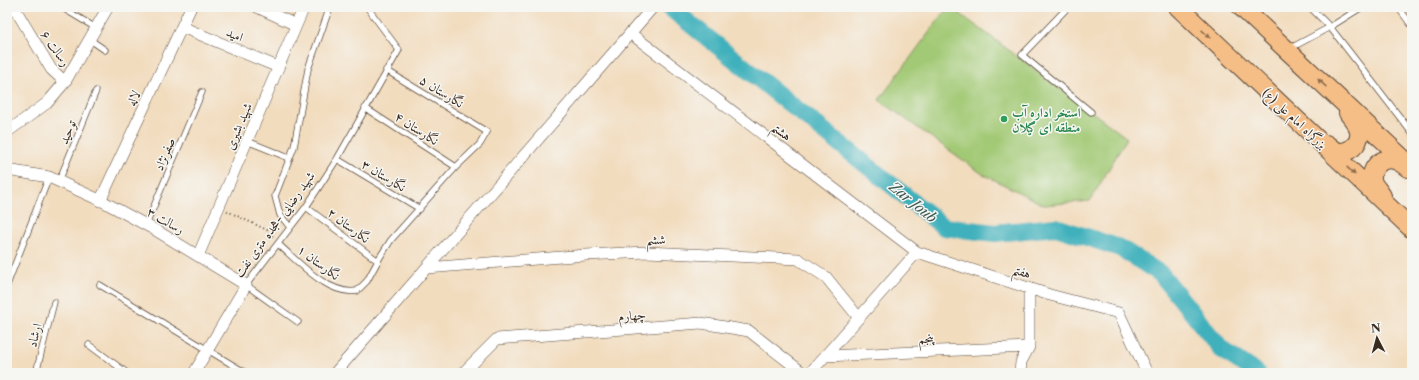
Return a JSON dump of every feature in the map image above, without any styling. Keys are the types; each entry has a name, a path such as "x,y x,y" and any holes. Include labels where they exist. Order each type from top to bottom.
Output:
{"highway":[{"name":"بزرگراه امام علی (ع)","path":"1178,7 1412,229"},
{"path":"1241,7 1412,167"},
{"path":"1309,131 1337,151 1346,152 1353,148 1358,140 1359,131 1341,100"},
{"path":"1393,211 1374,184 1372,178 1374,169 1382,161 1390,159 1412,171"}],"street":[{"name":"رسالت ۶","path":"14,7 50,69 65,82"},
{"path":"8,129 48,103 65,82 108,7"},
{"name":"لاله","path":"100,201 191,7"},
{"path":"258,7 296,25"},
{"name":"شهید بشیری","path":"198,256 304,7"},
{"path":"334,373 653,7"},
{"name":"امید","path":"182,27 278,67"},
{"name":"هشتم","path":"632,30 917,252"},
{"name":"رسالت ۳","path":"7,170 49,177 60,181 146,225 246,285"},
{"name":"ششم","path":"427,268 586,255 647,252 798,259 826,277 859,318"},
{"path":"810,373 917,252"},
{"name":"هفتم","path":"917,252 1029,288 1119,313 1147,373"},
{"name":"شهید رضایی -هجده متری نفت","path":"194,373 246,285"},
{"path":"1020,373 1021,362 1029,347 1029,288"},
{"name":"چهارم","path":"463,373 498,339 701,323 748,331 803,373"},
{"name":"پنجم","path":"825,356 1029,347"}],"lane":[{"path":"61,7 96,28"},
{"path":"290,227 280,215 275,196 294,147 308,69 330,7"},
{"name":"شهید رضایی -هجده متری نفت","path":"246,285 306,207 337,159 386,70 399,50 367,7"},
{"path":"1068,7 1022,55 1091,112"},
{"path":"1310,7 1330,27 1412,133"},
{"path":"1287,50 1330,27 1362,7"},
{"path":"1398,7 1412,26"},
{"path":"89,39 105,50"},
{"name":"نگارستان ۵","path":"386,70 487,132 480,144 456,167"},
{"name":"توحید","path":"60,181 96,91"},
{"name":"صفرنژاد","path":"146,225 202,92"},
{"name":"نگارستان ۴","path":"365,108 456,167"},
{"path":"247,141 289,158"},
{"name":"نگارستان ۳","path":"337,159 420,209"},
{"path":"378,261 392,240 456,167"},
{"path":"7,284 8,275 49,177"},
{"name":"نگارستان ۲","path":"306,207 378,261"},
{"name":"نگارستان ۱","path":"278,244 329,286 340,291 356,291 367,281 378,261"},
{"path":"100,284 246,373"},
{"name":"رسالت ۳","path":"246,285 298,322"},
{"name":"ارشاد","path":"36,373 54,302"},
{"path":"89,345 127,373"}],"path":[{"path":"219,207 269,231 278,244"}],"green space":[{"name":"استخر اداره آب منطقه ای گیلان","path":"948,7 951,7 1127,138 1090,201 1044,205 981,173 879,100"}],"waterway":[{"name":"Zar Joub","path":"669,7 944,227 995,233 1056,227 1120,248 1161,274 1221,349 1257,373"}],"place":[{"name":"استخر اداره آب منطقه ای گیلان","path":"1004,119"}]}
